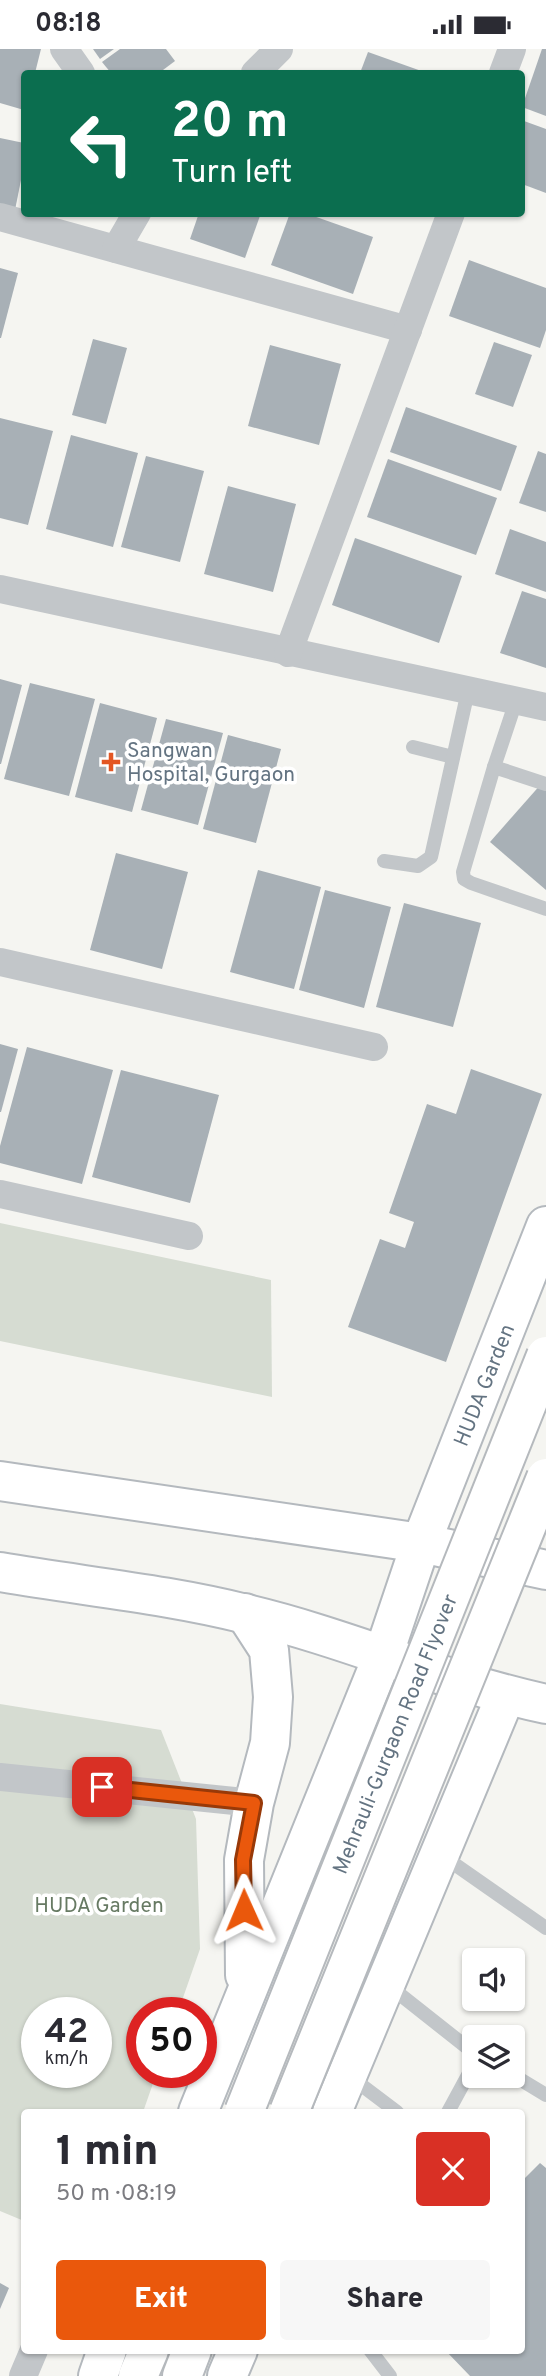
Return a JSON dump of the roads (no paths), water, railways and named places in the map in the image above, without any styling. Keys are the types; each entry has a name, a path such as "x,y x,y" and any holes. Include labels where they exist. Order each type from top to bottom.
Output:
{"main road":[{"name":"HUDA Garden","path":"199,2109 384,1653 421,1543 546,1226"},
{"path":"503,1336 546,1349"},
{"name":"Mehrauli-Gurgaon Road Flyover","path":"245,2109 546,1356"},
{"path":"290,2109 546,1478"},
{"path":"0,1481 421,1543 546,1570"},
{"path":"0,1572 245,1613 384,1653 506,1695 546,1704"},
{"path":"245,1613 269,1650 273,1697 270,1743 243,1860 245,1991"},
{"path":"333,2109 506,1695"},
{"path":"306,1845 423,1891"},
{"path":"98,2376 106,2354"},
{"path":"138,2376 147,2354"},
{"path":"182,2376 190,2354"},
{"path":"227,2376 235,2354"}],"street":[{"path":"64,49 79,70"},
{"path":"259,70 279,49"},
{"path":"504,70 512,49"},
{"path":"0,217 408,330"},
{"path":"116,249 134,217"},
{"path":"288,653 450,217"},
{"path":"0,589 546,707"},
{"path":"0,962 374,1047"},
{"path":"0,1194 189,1236"},
{"path":"0,1777 254,1803"},
{"path":"23,2376 32,2354"}],"lane":[{"path":"384,861 418,866 431,857 468,691"},
{"path":"516,701 463,872 464,879 546,909"},
{"path":"413,747 453,757"},
{"path":"494,767 546,784"},
{"path":"439,1853 546,1929"},
{"path":"384,1982 462,2044"},
{"path":"347,2074 393,2109"},
{"path":"525,2082 546,2095"},
{"path":"449,2109 462,2085"},
{"path":"373,2354 390,2376"}],"place":[{"name":"Sangwan Hospital, Gurgaon","path":"111,762"}]}
